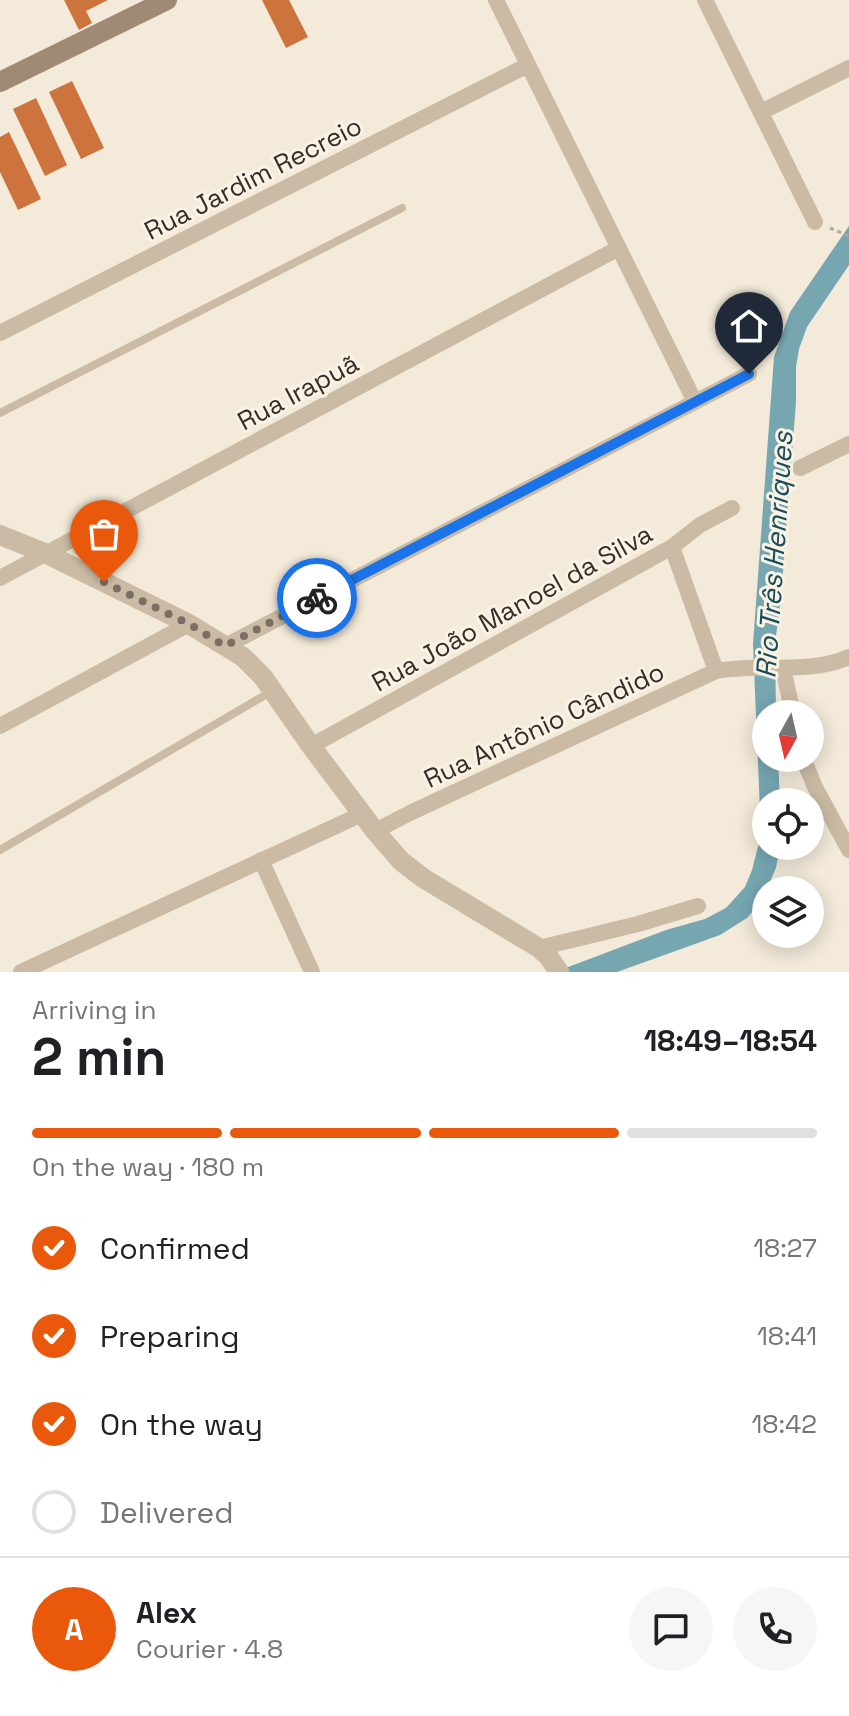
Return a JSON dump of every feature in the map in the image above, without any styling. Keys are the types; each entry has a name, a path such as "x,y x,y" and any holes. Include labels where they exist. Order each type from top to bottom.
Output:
{"main road":[{"path":"0,82 167,0"}],"street":[{"path":"496,0 695,402"},
{"path":"705,0 815,222"},
{"name":"Rua Jardim Recreio","path":"0,333 528,65"},
{"path":"761,112 849,68"},
{"name":"Rua Irapuã","path":"0,578 619,248"},
{"path":"225,646 749,374"},
{"path":"800,468 849,444"},
{"name":"Rua João Manoel da Silva","path":"311,746 672,547 700,525 732,508"},
{"path":"0,535 47,554 189,624 253,667 362,814 401,861 412,871 539,948 557,968"},
{"path":"672,547 716,671"},
{"path":"0,726 189,624"},
{"name":"Rua Antônio Cândido","path":"375,831 716,671 824,666 849,657"},
{"path":"780,667 789,700"},
{"path":"809,772 848,846"},
{"path":"21,972 362,814"},
{"path":"261,860 312,972"},
{"path":"539,948 698,906"}],"lane":[{"path":"0,413 402,208"},
{"path":"0,850 273,691"}],"path":[{"path":"835,230 849,236"}],"water":[{"name":"Rio Três Henriques","path":"849,226 849,265 807,327 799,349 775,643 776,700 755,700 753,644 774,357 790,312"},
{"path":"758,772 779,772 779,788 759,788"},
{"path":"755,860 777,860 772,876 752,876 752,912 720,935 617,972 555,972 666,930 705,919 726,908 745,887"}],"building":[{"path":"64,0 108,0 86,11 92,23 79,30"},
{"path":"262,0 289,0 308,37 286,48"},
{"path":"72,81 104,148 81,159 49,92"},
{"path":"36,98 67,165 45,176 13,109"},
{"path":"9,132 41,199 18,210 0,172 0,137"}],"way so far":[{"path":"104,582 189,624 225,646 317,598"}],"route":[{"path":"317,598 749,374"}]}
